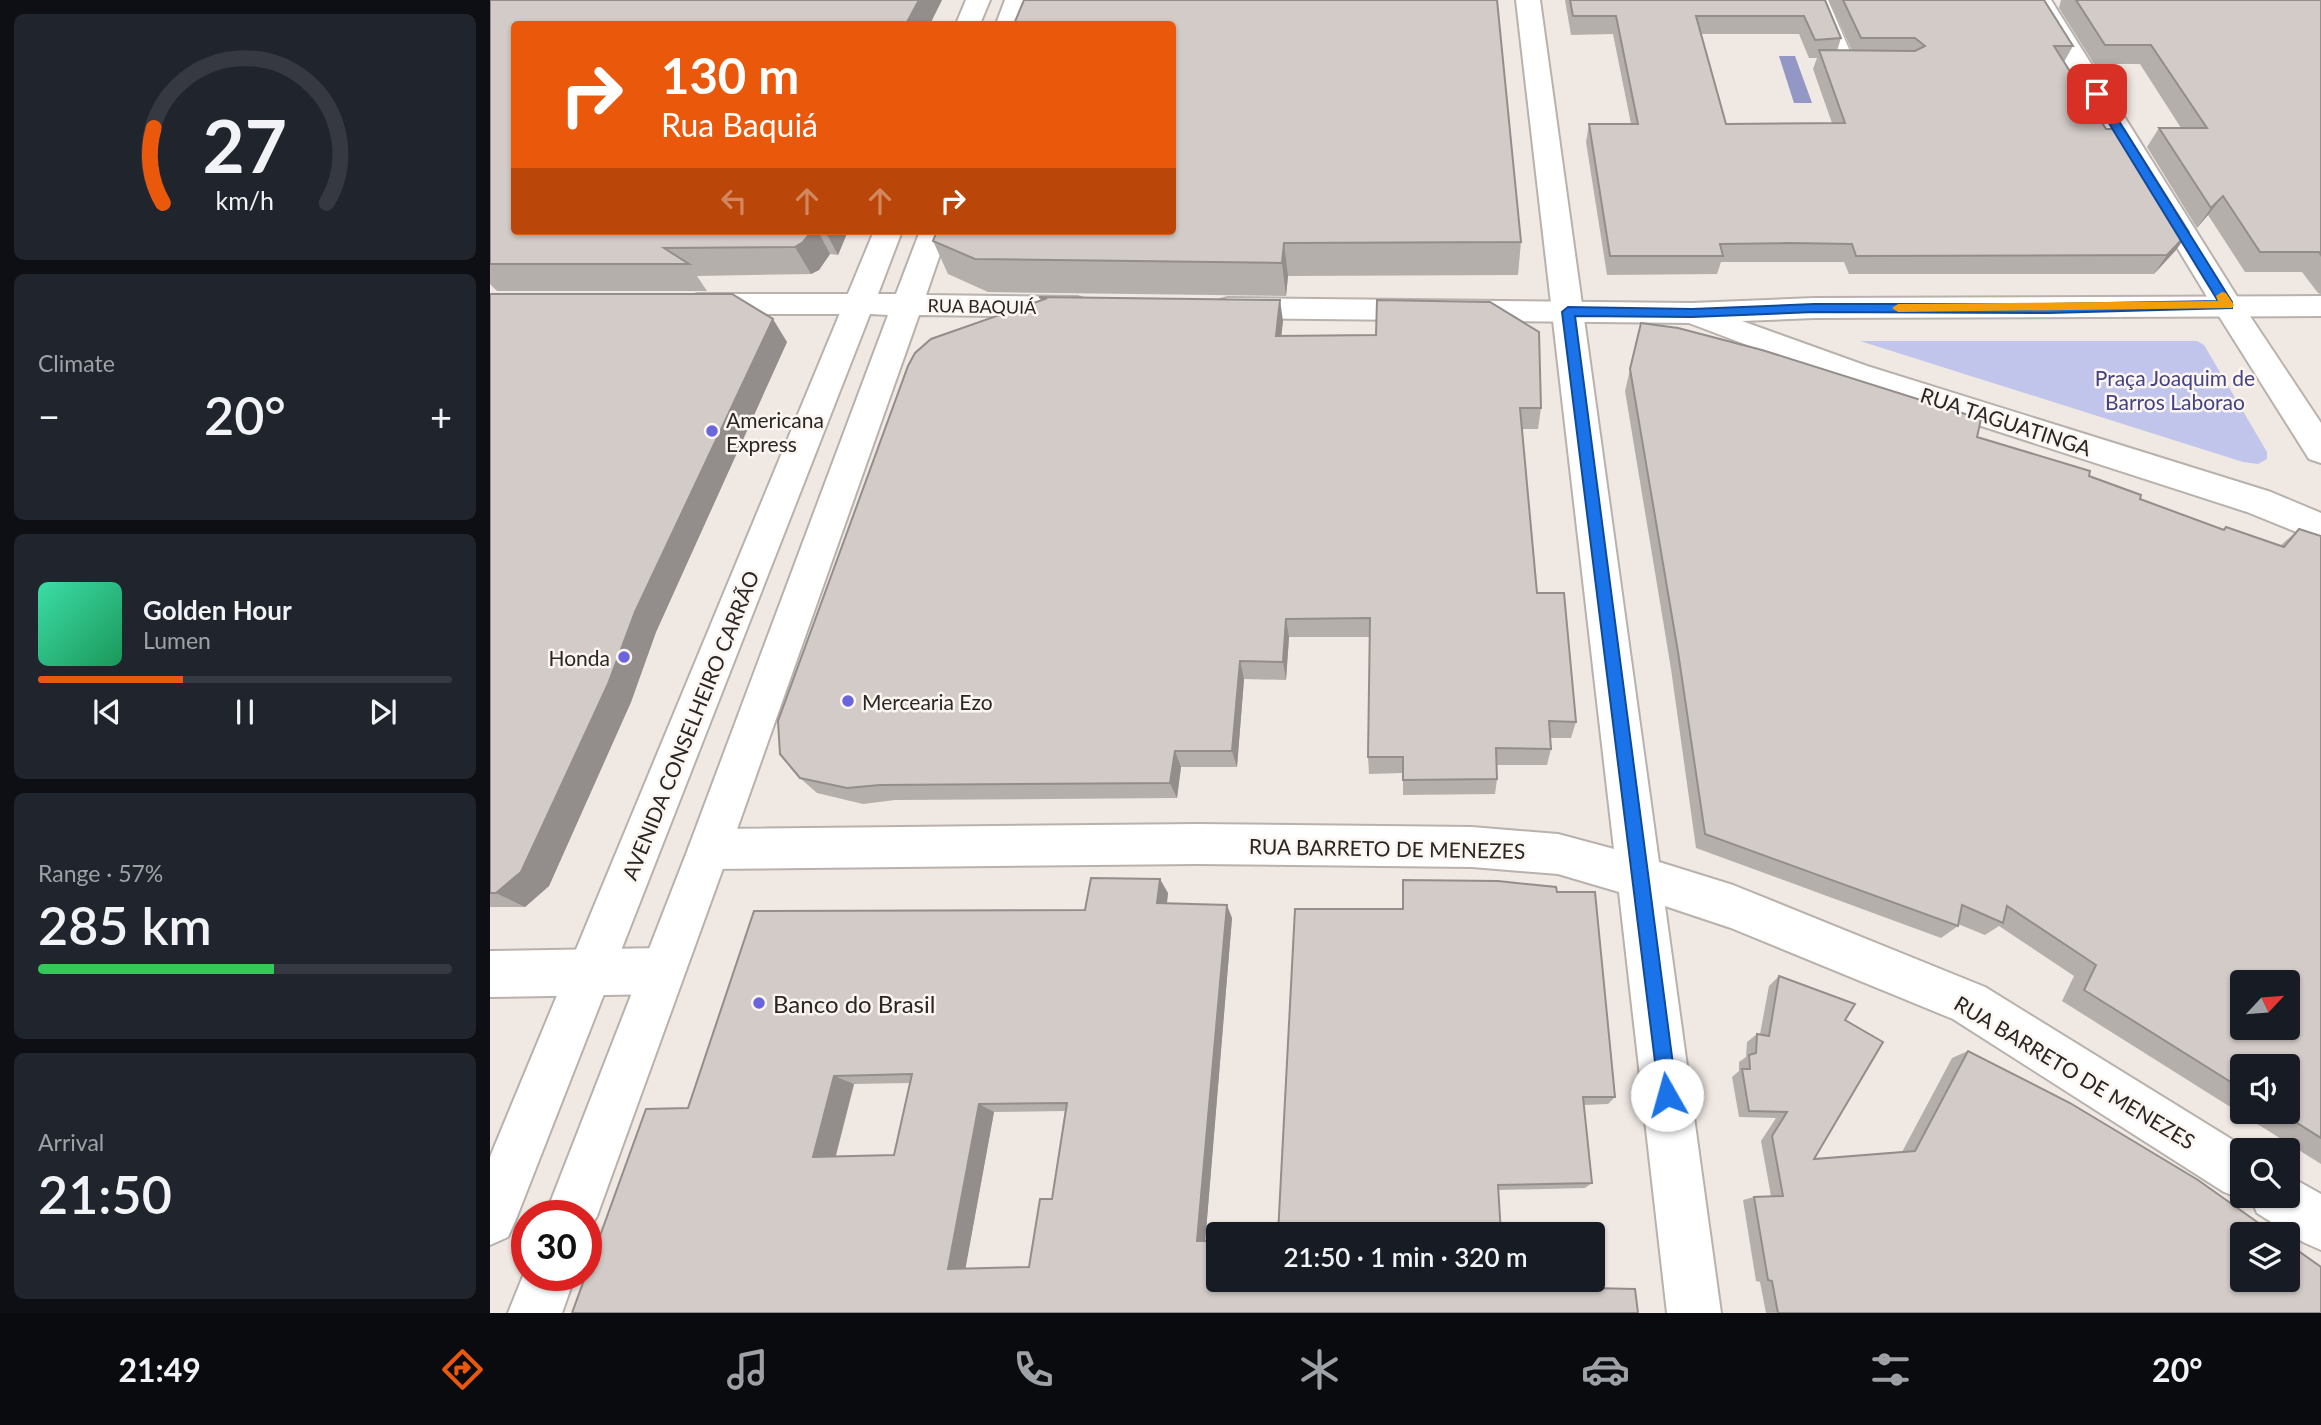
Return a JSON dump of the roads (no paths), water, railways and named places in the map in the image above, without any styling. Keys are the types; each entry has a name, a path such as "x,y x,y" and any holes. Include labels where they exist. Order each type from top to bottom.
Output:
{"street":[{"path":"969,21 978,0"},
{"path":"1009,21 1017,0"},
{"path":"1528,0 1694,1313"},
{"path":"2039,0 2227,305 2321,450"},
{"name":"AVENIDA CONSELHEIRO CARRÃO","path":"490,1219 886,235"},
{"path":"577,1200 709,849 933,235"},
{"name":"RUA BAQUIÁ","path":"668,304 1100,307"},
{"path":"1196,308 1692,313 1814,308 2321,306"},
{"name":"RUA TAGUATINGA","path":"1692,313 1856,374 2259,502 2321,528"},
{"name":"RUA BARRETO DE MENEZES","path":"709,849 1197,844 1472,847 1558,854 1733,907 1969,1003 2230,1166"},
{"path":"490,974 662,971"},
{"path":"2296,1208 2321,1224"},
{"path":"535,1313 543,1291"}],"lane":[{"path":"1821,0 1848,63"}],"place":[{"name":"Americana Express","path":"712,431"},
{"name":"Honda","path":"624,657"},
{"name":"Mercearia Ezo","path":"848,701"},
{"name":"Banco do Brasil","path":"759,1003"}],"park label":[{"name":"Praça Joaquim de Barros Laborao","path":"2175,389"}]}
